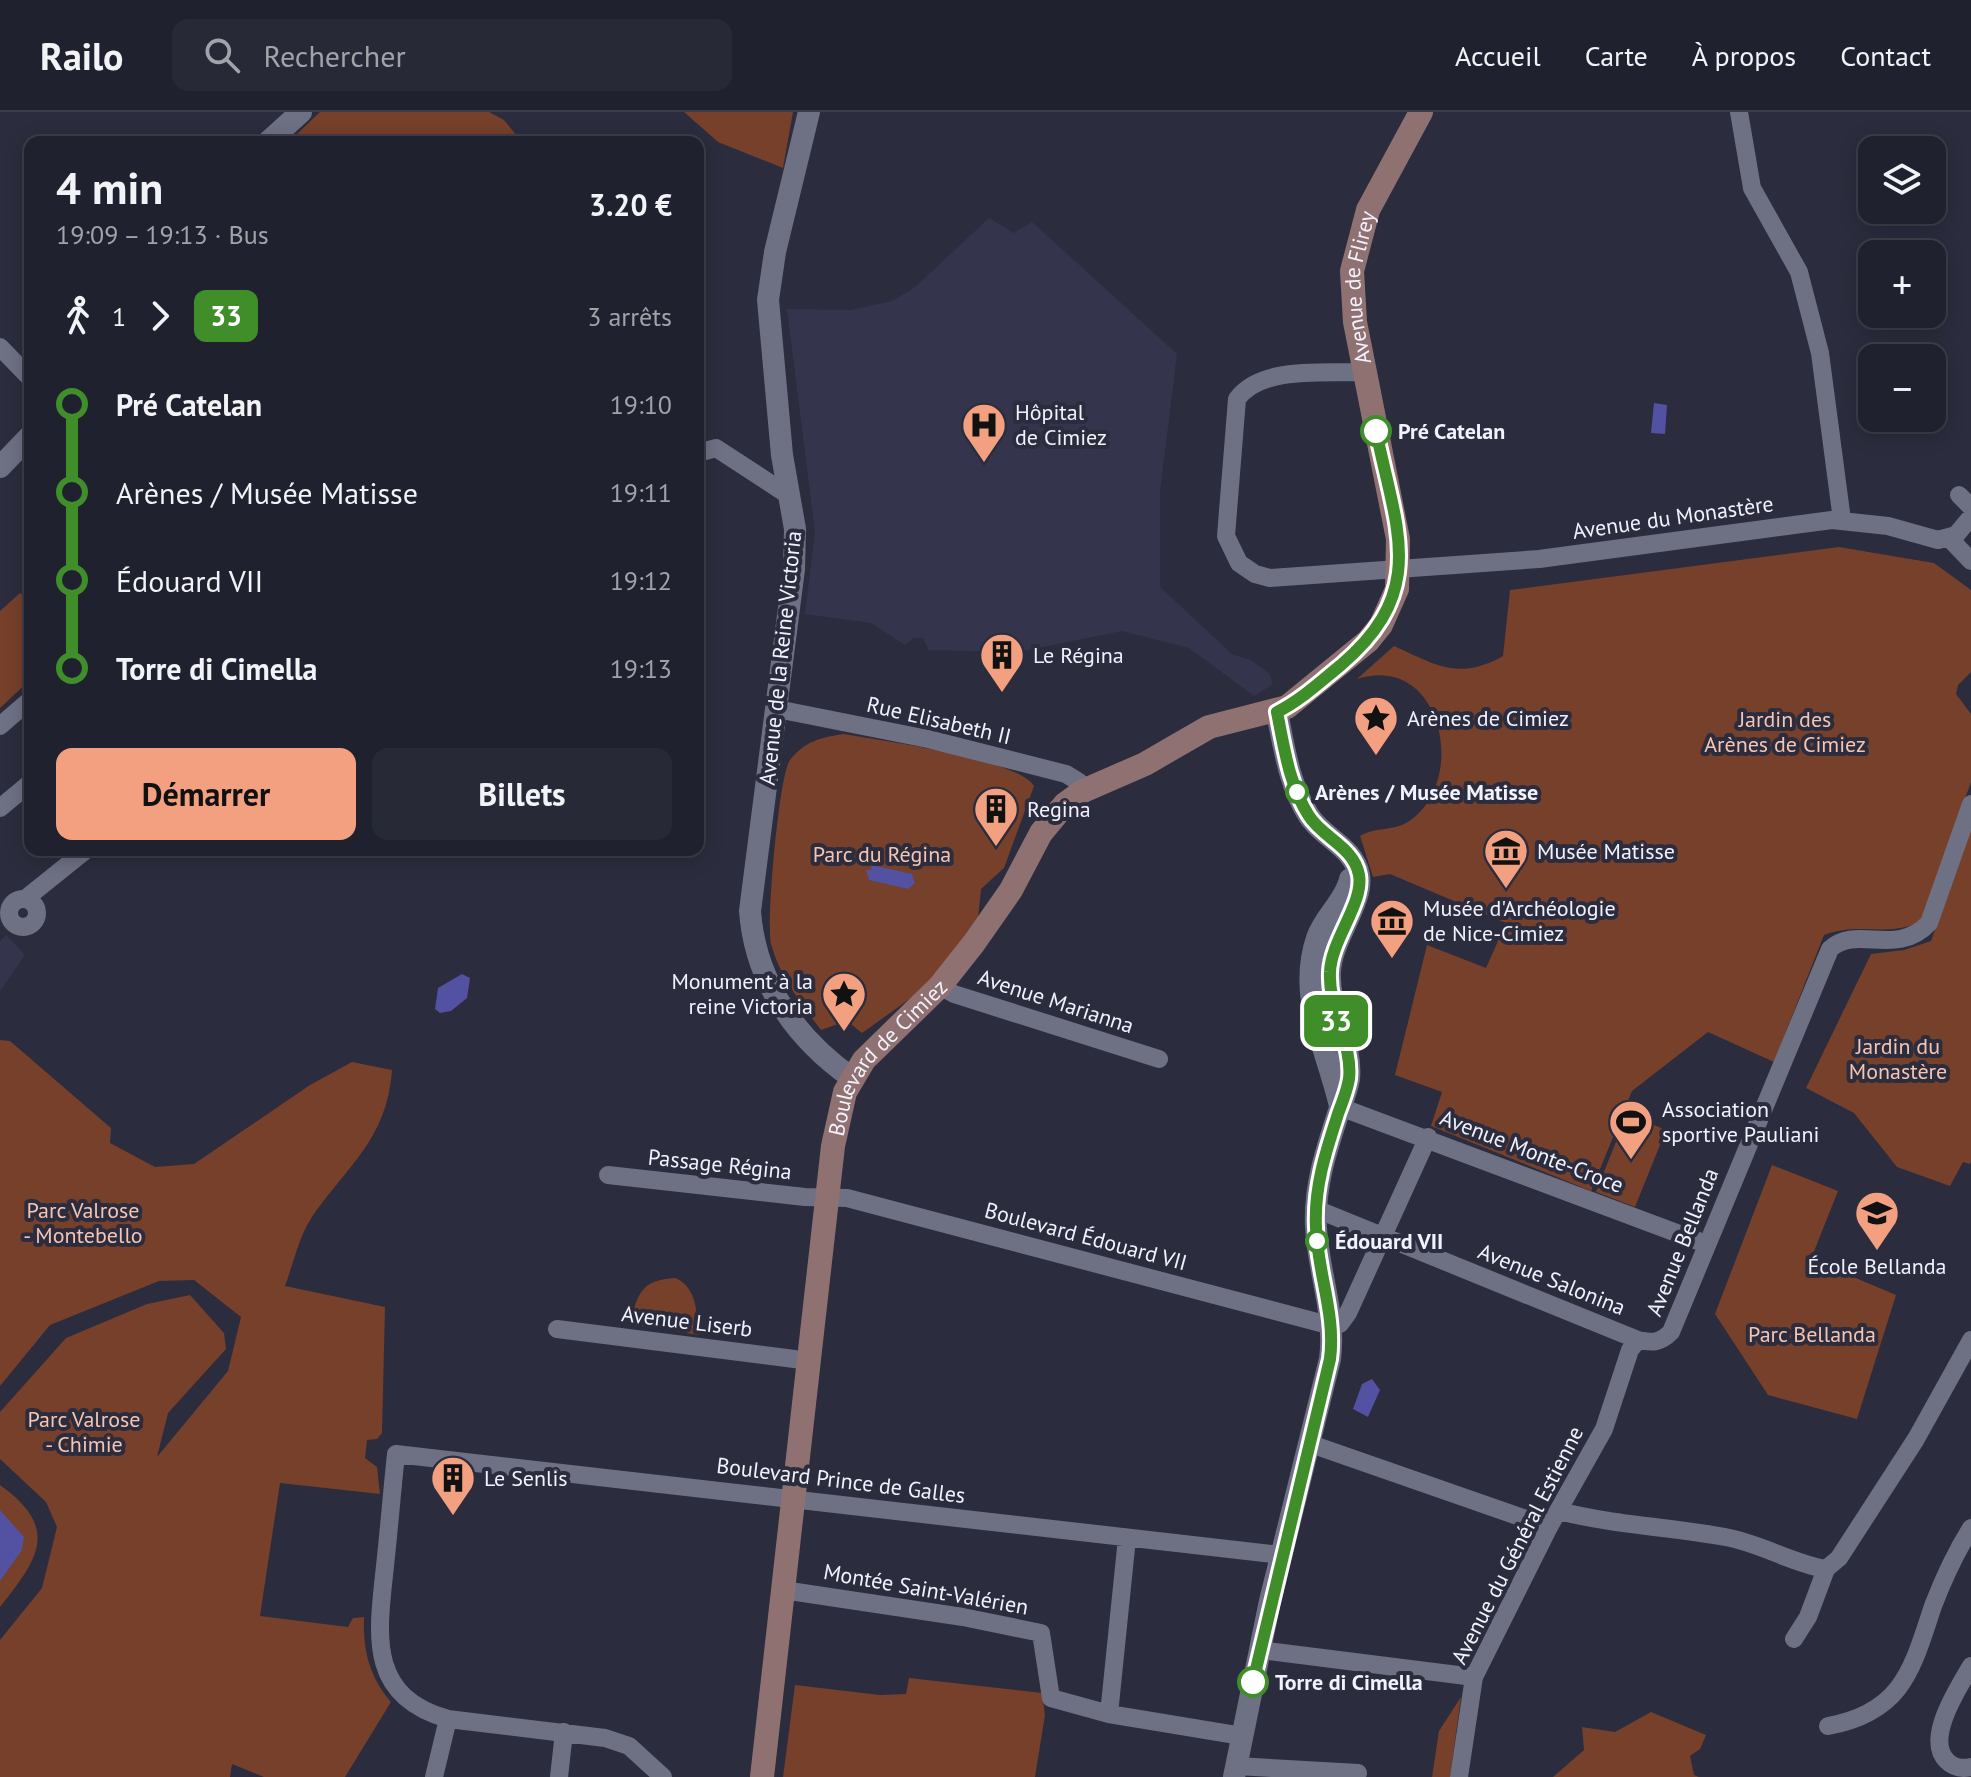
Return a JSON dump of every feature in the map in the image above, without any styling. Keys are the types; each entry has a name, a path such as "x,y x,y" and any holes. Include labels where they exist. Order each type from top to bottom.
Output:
{"main road":[{"name":"Avenue de Flirey","path":"1400,570 1398,539 1353,304 1355,249 1368,210 1421,112"},
{"name":"Boulevard de Cimiez","path":"762,1777 836,1125 852,1078 878,1045 940,986 1002,905 1052,817 1083,791 1145,764 1209,727 1277,712 1299,699 1368,641 1392,606 1400,570"}],"street":[{"path":"275,136 301,112"},
{"name":"Avenue de la Reine Victoria","path":"809,112 775,252 768,300 782,455 791,497 794,569 750,911 752,940 768,985 821,1054 852,1078"},
{"path":"1739,112 1752,188 1799,272 1820,353 1842,520"},
{"path":"0,347 24,372"},
{"name":"Avenue du Monastère","path":"1366,372 1263,378 1247,386 1237,399 1226,536 1239,563 1270,578 1400,570 1539,559 1842,520 1888,526 1938,540 1949,538"},
{"path":"0,467 24,442"},
{"path":"704,451 716,448 791,497"},
{"path":"1971,517 1949,538 1971,561"},
{"path":"0,726 24,705"},
{"name":"Rue Elisabeth II","path":"777,709 928,739 1066,774 1079,782 1083,791"},
{"path":"1277,712 1288,762 1304,808 1320,829 1357,865 1360,889 1341,929 1330,969 1333,1009 1348,1059 1349,1078 1323,1161 1316,1209 1317,1243 1332,1326 1330,1359 1281,1555 1236,1772 1358,1773"},
{"path":"0,808 24,788"},
{"name":"Avenue Bellanda","path":"1638,1340 1653,1343 1671,1332 1830,949 1839,940 1905,939 1919,934 1929,923 1971,804"},
{"path":"4,917 14,925 24,927 32,924 37,916 36,907 25,899 79,856"},
{"name":"Avenue Marianna","path":"940,986 954,994 1159,1059"},
{"name":"Avenue Monte-Croce","path":"1340,1107 1428,1137 1706,1244"},
{"path":"1332,1326 1340,1324 1348,1313 1428,1137"},
{"name":"Passage Régina","path":"608,1175 827,1198"},
{"name":"Boulevard Édouard VII","path":"827,1198 847,1198 922,1217 1332,1326"},
{"name":"Avenue Salonina","path":"1316,1209 1638,1340"},
{"name":"Avenue Liserb","path":"557,1329 810,1361"},
{"name":"Avenue du Général Estienne","path":"1459,1777 1474,1677 1554,1519 1604,1429 1630,1350 1638,1340"},
{"path":"1794,1639 1808,1617 1826,1569 1839,1558 1916,1439 1971,1340"},
{"path":"1308,1443 1554,1519 1727,1537 1802,1565 1826,1569"},
{"name":"Boulevard Prince de Galles","path":"448,1719 403,1696 387,1672 381,1656 378,1629 396,1454 1281,1555"},
{"path":"1828,1726 1877,1707 1902,1685 1915,1663 1934,1603 1971,1528"},
{"path":"1109,1714 1127,1538"},
{"name":"Montée Saint-Valérien","path":"783,1590 963,1617 1041,1633 1051,1698 1109,1714 1242,1736"},
{"path":"1260,1650 1474,1677"},
{"path":"1971,1666 1950,1702 1939,1741 1948,1762 1956,1767 1971,1767"},
{"path":"434,1777 448,1719 564,1732 622,1743 639,1753 663,1777"},
{"path":"559,1777 564,1732"}],"shaded area":[{"name":"Hôpital de Cimiez","path":"989,218 1014,233 1032,222 1177,354 1160,491 1160,587 1232,654 1251,660 1270,674 1273,684 1254,696 1189,648 1122,631 1018,652 929,650 923,638 913,638 905,645 871,623 805,614 815,532 787,309 851,310 892,301 914,288"},
{"path":"1654,403 1667,405 1665,434 1651,433"},
{"path":"872,865 912,874 915,883 908,889 869,880 866,870 871,870"},
{"path":"6,935 25,955 0,991 0,941"},
{"path":"462,974 470,978 467,998 451,1011 440,1013 435,1009 438,988"},
{"path":"1372,1379 1380,1390 1368,1417 1353,1409 1362,1384"},
{"path":"0,1510 24,1537 22,1550 0,1581"}],"green space":[{"path":"320,112 489,112 504,120 517,136 300,136 297,134"},
{"path":"684,112 793,112 783,168 718,142"},
{"name":"Jardin des Arènes de Cimiez","path":"1839,547 1934,563 1971,590 1971,672 1958,685 1956,694 1971,714 1971,782 1921,922 1895,929 1849,929 1824,935 1774,1062 1708,1032 1632,1091 1591,1191 1431,1126 1442,1092 1395,1075 1427,945 1486,968 1506,923 1390,874 1373,877 1360,836 1400,826 1412,819 1429,800 1439,776 1441,749 1437,723 1426,700 1409,684 1386,676 1357,679 1394,646 1448,668 1473,668 1503,656 1510,590"},
{"path":"20,593 24,596 24,686 0,708 0,611"},
{"name":"Parc du Régina","path":"843,734 976,759 1023,776 1034,786 1004,868 981,889 977,928 932,983 862,1033 847,1021 821,1030 786,979 771,944 770,931 774,850 790,760 807,744"},
{"name":"Jardin du Monastère","path":"1971,828 1971,1161 1970,1164 1963,1162 1950,1186 1897,1167 1854,1113 1806,1088 1871,954 1904,950 1931,941"},
{"path":"0,1040 10,1041 111,1128 110,1143 155,1167 194,1164 310,1085 352,1062 392,1070 389,1094 374,1133 307,1225 285,1286 385,1307 382,1433 377,1439 367,1440 365,1458 377,1467 380,1494 280,1483 260,1616 348,1627 353,1618 364,1617 369,1662 377,1682 391,1702 345,1777 264,1777 232,1764 230,1777 0,1777 0,1640 42,1588 57,1527 46,1502 0,1459 0,1412 66,1338 147,1304 190,1295 224,1333 226,1349 168,1413 157,1457 228,1371 241,1317 194,1280 159,1281 50,1325 0,1386"},
{"name":"Association sportive Pauliani","path":"1627,1114 1666,1130 1635,1207 1596,1192"},
{"name":"Parc Bellanda","path":"1772,1165 1838,1191 1811,1259 1896,1295 1857,1419 1768,1395 1715,1314"},
{"path":"676,1278 692,1295 699,1335 629,1324 639,1296 648,1285"},
{"path":"0,1485 31,1515 37,1530 37,1544 25,1573 0,1607"},
{"path":"909,1678 1042,1693 1045,1715 1035,1777 783,1777 795,1685 880,1695 906,1694"},
{"path":"1461,1697 1450,1777 1432,1777 1439,1731"},
{"path":"1651,1712 1706,1735 1700,1749 1690,1756 1694,1775 1699,1777 1553,1777 1584,1750 1582,1727 1615,1732"}],"bus line":[{"name":"33","path":"1253,1682 1330,1359 1332,1326 1317,1243 1316,1209 1323,1161 1349,1078 1348,1059 1333,1009 1330,969 1341,929 1360,889 1357,865 1343,847 1320,829 1304,808 1288,762 1277,712 1299,699 1368,641 1392,606 1400,570 1398,539 1376,431"}],"place":[{"name":"Pré Catelan","path":"1376,431"},
{"name":"Hôpital de Cimiez","path":"984,464"},
{"name":"Le Régina","path":"1002,694"},
{"name":"Arènes de Cimiez","path":"1376,757"},
{"name":"Arènes / Musée Matisse","path":"1297,792"},
{"name":"Regina","path":"996,848"},
{"name":"Musée Matisse","path":"1506,890"},
{"name":"Musée d'Archéologie de Nice-Cimiez","path":"1392,960"},
{"name":"Monument à la reine Victoria","path":"844,1033"},
{"name":"Association sportive Pauliani","path":"1631,1161"},
{"name":"Édouard VII","path":"1317,1241"},
{"name":"École Bellanda","path":"1877,1252"},
{"name":"Le Senlis","path":"453,1517"},
{"name":"Torre di Cimella","path":"1253,1682"}],"park label":[{"name":"Parc Valrose - Montebello","path":"83,1222"},
{"name":"Parc Valrose - Chimie","path":"84,1432"}]}
